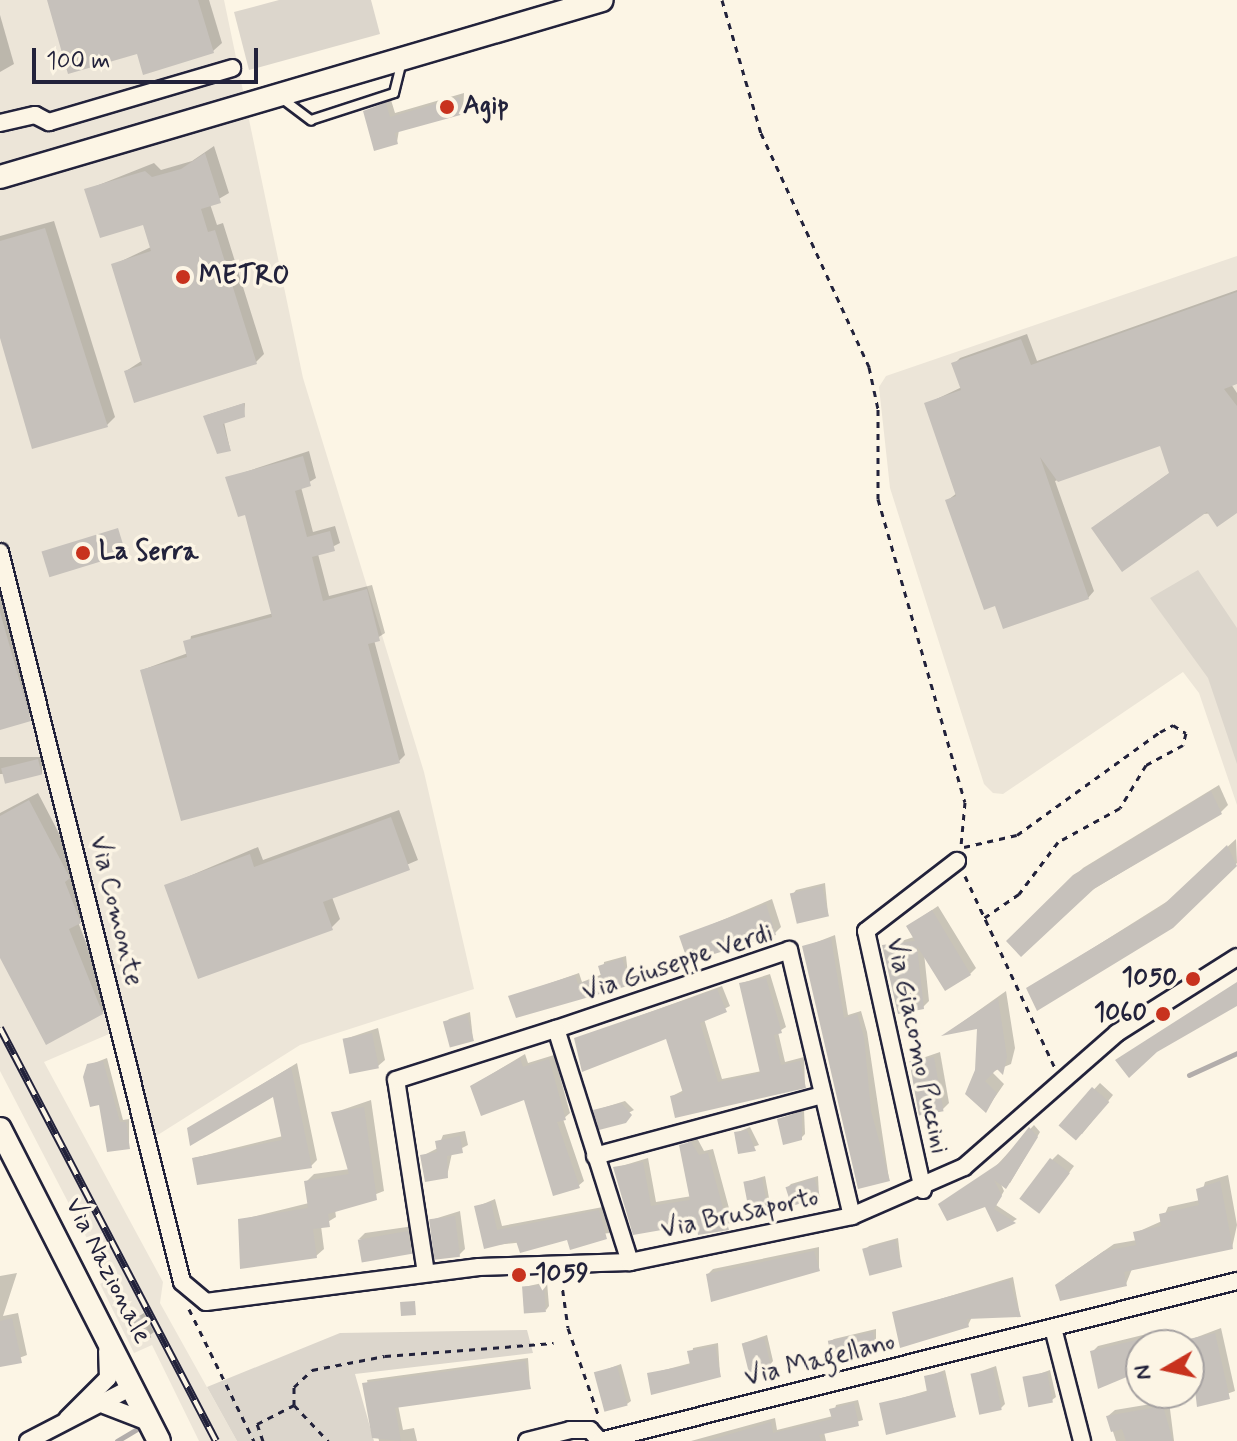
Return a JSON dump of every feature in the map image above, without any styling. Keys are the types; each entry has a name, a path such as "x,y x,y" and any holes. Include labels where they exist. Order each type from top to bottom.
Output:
{"street":[{"path":"0,177 602,0"},
{"path":"0,123 35,115 49,122 232,68"},
{"name":"Via Comonte","path":"0,552 182,1282"},
{"name":"Via Giacomo Puccini","path":"923,1190 866,931 959,853"},
{"name":"Via Giuseppe Verdi","path":"630,1262 556,1029 789,950 852,1216"},
{"name":"Via Brusaporto","path":"182,1282 193,1297 217,1305 426,1273 630,1262 852,1216 923,1190 964,1167 1060,1079 1237,957"},
{"path":"426,1273 396,1080 556,1029"},
{"path":"595,1156 823,1095"},
{"name":"Via Nazionale","path":"0,1129 90,1295 155,1432"},
{"name":"Via Magellano","path":"602,1440 1237,1281"},
{"path":"67,1419 103,1387 111,1365 90,1295"},
{"path":"1053,1328 1082,1441"},
{"path":"103,1387 134,1386"},
{"path":"28,1441 67,1419 104,1405 134,1386"},
{"path":"104,1405 155,1432"},
{"path":"527,1441 570,1430 590,1430 602,1440"}],"lane":[{"path":"280,97 311,120 394,93 402,60"}],"path":[{"path":"722,0 761,133 869,367 878,409 878,499 965,802 959,853 984,918 1060,1079"},
{"path":"959,853 1017,835 1173,725 1186,733 1183,745 1146,765 1120,808 1058,842 1019,894 984,918"},
{"path":"560,1266 568,1328 602,1440"},
{"path":"182,1282 195,1333 254,1441"},
{"path":"328,1441 294,1405 294,1387 312,1370 346,1361 553,1343"},
{"path":"263,1441 257,1424 294,1405"}],"shaded area":[{"path":"0,0 224,0 303,378 424,772 474,989 300,1045 142,1145 116,1031 44,1062 163,1282 160,1303 237,1441 199,1441 152,1345 134,1353 100,1284 108,1279 0,1071"},
{"path":"279,0 371,0 380,34 249,70 234,12"},
{"path":"1237,256 1237,805 1199,693 1183,672 1003,794 993,793 984,784 890,488 879,387 886,376"},
{"path":"1198,570 1237,628 1237,764 1208,678 1150,598"},
{"path":"527,1330 533,1353 355,1374 374,1441 237,1441 207,1387 340,1333"}],"building":[{"path":"47,0 198,0 214,53 143,75 137,54 68,74"},
{"path":"459,97 464,114 395,133 398,144 374,151 363,111 386,103 390,117"},
{"path":"205,153 221,203 201,209 208,232 215,230 257,364 134,403 124,371 142,365 111,264 151,251 143,225 100,238 84,189 145,171 152,177 181,169"},
{"path":"45,228 108,427 32,449 0,338 0,241"},
{"path":"1237,292 1237,384 1224,389 1237,406 1237,513 1217,527 1207,512 1122,572 1091,528 1169,473 1160,446 1058,482 1040,457 1089,599 1003,629 995,606 984,610 945,500 956,496 924,403 961,390 951,363 1021,339 1031,365"},
{"path":"244,403 245,417 223,424 231,451 217,454 203,416"},
{"path":"303,456 311,486 295,491 307,537 330,531 335,551 312,557 323,601 367,589 380,641 368,644 400,763 181,821 140,670 187,657 183,641 272,617 245,515 238,517 225,477"},
{"name":"La Serra","path":"118,528 126,554 49,577 41,551"},
{"path":"0,612 31,721 0,730"},
{"path":"38,759 42,775 5,784 1,768"},
{"path":"1211,791 1222,814 1095,888 1021,957 1006,941 1073,875"},
{"path":"29,800 70,878 65,882 81,923 69,929 103,1014 46,1045 0,958 0,816"},
{"path":"391,817 410,870 323,902 333,930 198,979 164,885 250,854 254,867"},
{"path":"1227,845 1237,866 1173,928 1037,1011 1026,988 1161,907"},
{"path":"822,886 829,916 797,924 790,893"},
{"path":"766,904 776,935 688,962 679,936"},
{"path":"932,910 971,975 945,991 917,946 924,1009 898,1014 882,945 915,941 906,926"},
{"path":"831,938 844,1018 857,1014 864,1037 871,1111 890,1181 858,1189 802,946"},
{"path":"622,958 631,985 516,1018 508,996 575,975 578,984 601,976 598,966"},
{"path":"766,978 782,1033 774,1035 781,1065 800,1061 806,1088 675,1118 670,1096 683,1093 666,1039 582,1072 574,1038 717,989 727,1012 700,1023 718,1082 760,1073 739,983"},
{"path":"1237,982 1237,1006 1157,1052 1129,1078 1115,1060"},
{"path":"998,998 1007,1057 1003,1075 997,1069 985,1081 997,1093 986,1113 965,1094 975,1070 977,1029 941,1036"},
{"path":"467,1015 474,1041 450,1048 443,1021"},
{"path":"372,1033 379,1068 349,1074 343,1039"},
{"path":"934,1057 944,1111 919,1116 909,1061"},
{"path":"520,1058 523,1067 549,1059 566,1120 557,1122 580,1188 553,1196 524,1100 481,1116 470,1086"},
{"path":"103,1061 120,1122 126,1122 130,1149 107,1152 99,1105 90,1107 83,1077 87,1064"},
{"path":"291,1067 312,1168 197,1185 192,1158 282,1140 273,1097 190,1146 187,1128"},
{"path":"1092,1087 1109,1102 1076,1141 1059,1125"},
{"path":"621,1103 632,1115 626,1123 599,1130 593,1110"},
{"path":"364,1107 377,1200 328,1214 330,1227 313,1229 317,1258 240,1269 238,1219 308,1208 304,1181 349,1174 331,1112"},
{"path":"802,1112 802,1140 783,1145 777,1119"},
{"path":"1029,1127 1038,1137 1006,1189 994,1180 1002,1196 994,1209 1016,1223 997,1232 985,1207 947,1221 938,1204 1001,1162"},
{"path":"747,1130 756,1151 738,1154 734,1132"},
{"path":"460,1136 463,1153 447,1156 448,1178 425,1182 420,1155 437,1152 435,1141"},
{"path":"691,1142 699,1155 708,1153 729,1230 698,1235 696,1224 633,1235 613,1167 643,1162 651,1206 690,1200 679,1145"},
{"path":"1050,1158 1070,1173 1039,1214 1019,1199"},
{"path":"762,1178 769,1214 750,1218 743,1182"},
{"path":"814,1178 820,1197 792,1206 785,1187"},
{"path":"1220,1181 1233,1249 1124,1272 1127,1286 1060,1301 1055,1285 1104,1251 1136,1245 1133,1232 1161,1226 1159,1214 1199,1205 1196,1189"},
{"path":"491,1202 497,1230 599,1210 607,1239 570,1250 567,1240 520,1253 516,1241 484,1249 474,1206"},
{"path":"455,1216 460,1257 434,1260 429,1219"},
{"path":"408,1231 412,1254 362,1263 358,1240"},
{"path":"895,1240 902,1267 869,1276 862,1249"},
{"path":"814,1251 820,1271 711,1302 706,1274"},
{"path":"1009,1280 1021,1317 967,1319 969,1327 900,1348 892,1312"},
{"path":"544,1285 546,1312 524,1313 522,1287"},
{"path":"415,1301 416,1315 401,1316 400,1302"},
{"path":"140,1315 151,1337 140,1343 128,1321"},
{"path":"12,1318 22,1363 0,1367 0,1321"},
{"path":"873,1332 877,1353 832,1361 828,1341"},
{"path":"1215,1333 1230,1399 1205,1405 1205,1335"},
{"path":"764,1338 771,1367 749,1373 742,1344"},
{"path":"1125,1343 1125,1378 1098,1389 1090,1351"},
{"path":"715,1346 721,1377 651,1395 647,1373 690,1365 687,1351"},
{"path":"525,1361 531,1389 395,1408 401,1441 372,1438 362,1383"},
{"path":"617,1366 628,1406 604,1412 594,1372"},
{"path":"993,1369 1002,1410 979,1415 971,1374"},
{"path":"942,1372 956,1417 886,1435 879,1403 927,1392 924,1376"},
{"path":"1047,1372 1053,1402 1028,1407 1022,1377"},
{"path":"854,1403 859,1426 819,1435 821,1441 707,1441 771,1422 773,1433 832,1419 829,1409"},
{"path":"1164,1409 1173,1441 1126,1441 1122,1429 1111,1432 1106,1416"}],"waterway":[{"path":"1189,1075 1237,1053"},
{"path":"117,1441 140,1427"}],"railway":[{"path":"0,1028 216,1441"}],"place":[{"name":"Agip","path":"447,107"},
{"name":"METRO","path":"183,277"},
{"name":"La Serra","path":"83,553"},
{"name":"1050","path":"1193,979"},
{"name":"1060","path":"1163,1014"},
{"name":"1059","path":"519,1275"}]}
